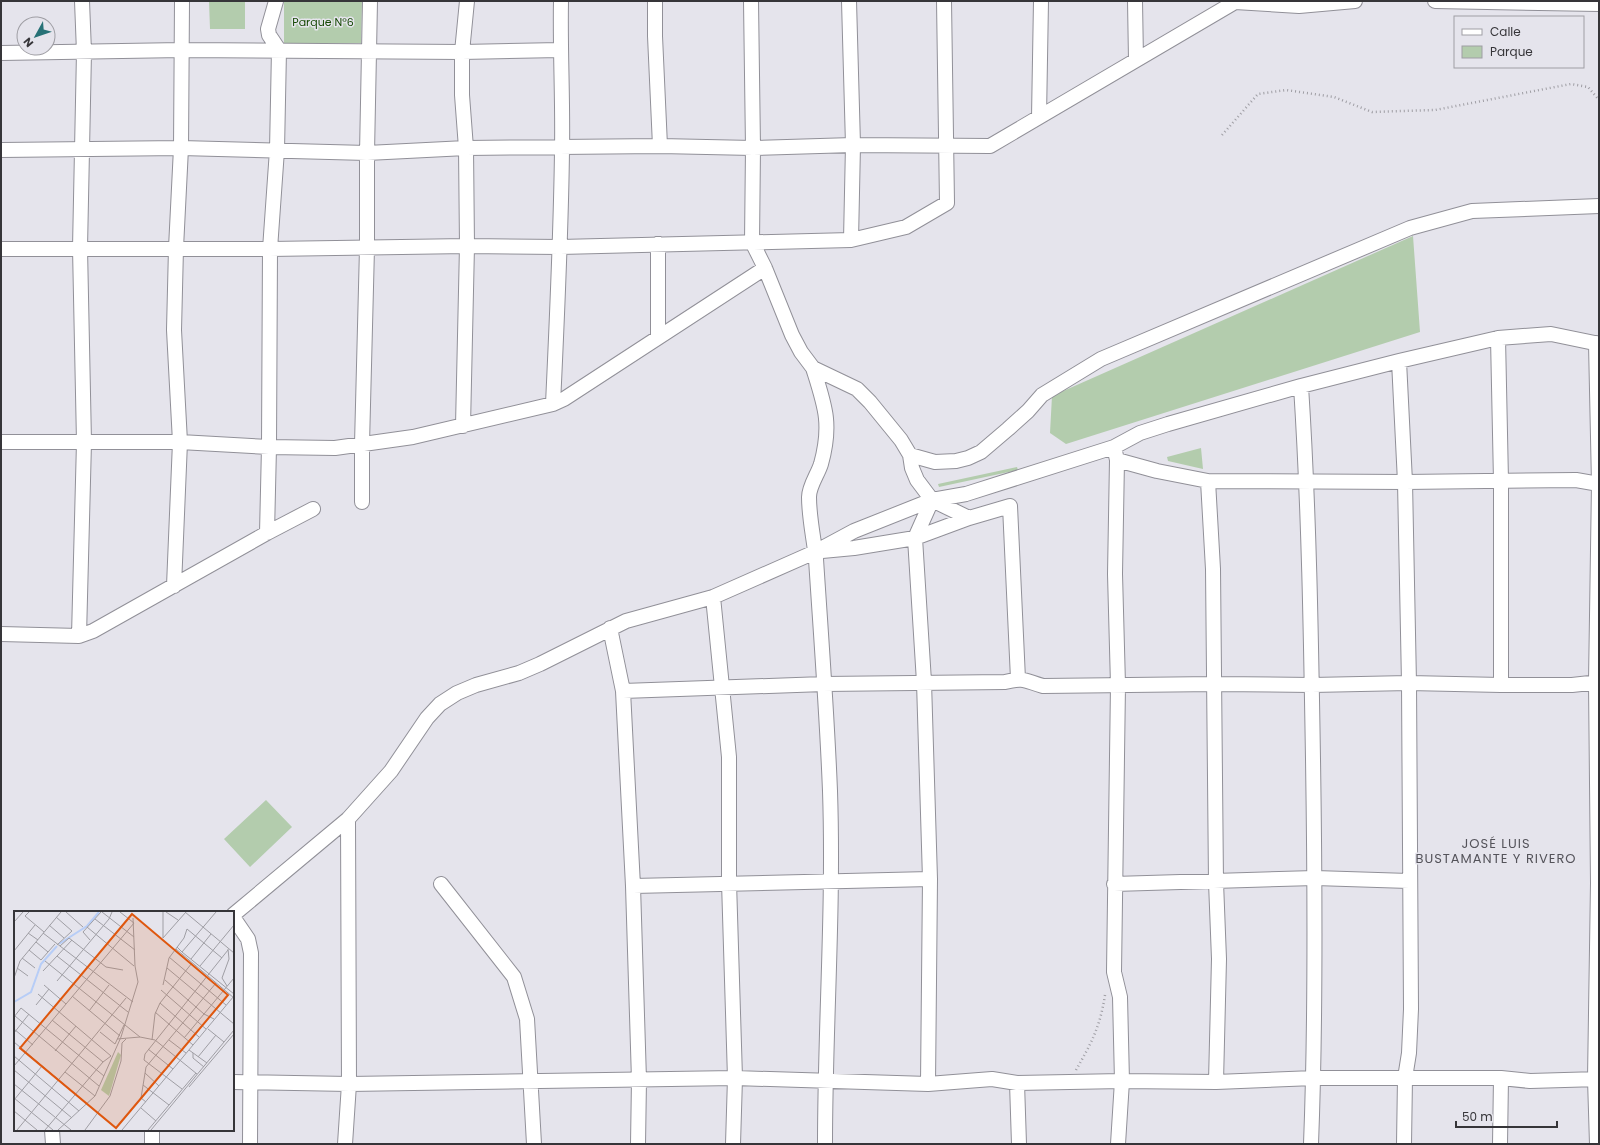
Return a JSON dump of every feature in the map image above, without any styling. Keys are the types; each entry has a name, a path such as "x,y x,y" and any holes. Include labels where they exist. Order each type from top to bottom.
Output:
{"street":[{"path":"79,636 84,442 80,248 84,52 82,1"},
{"path":"174,586 180,442 174,330 181,148 182,1"},
{"path":"267,533 270,249 277,150 278,50 269,35 268,28 276,1"},
{"path":"362,502 367,248 368,51 370,1"},
{"path":"463,426 468,246 466,148 462,95 462,52 467,1"},
{"path":"553,404 560,247 562,147 560,50 561,1"},
{"path":"655,1 655,36 660,146"},
{"path":"751,1 753,148 752,242 765,268 792,335 801,352 813,368 824,402 827,420 827,436 824,452 820,468 809,495 815,552 830,790 831,882 825,1081 825,1144"},
{"path":"849,1 853,145 851,240"},
{"path":"1,249 270,249 468,246 560,247 851,240 906,227 947,202 944,1"},
{"path":"1039,117 1041,1"},
{"path":"1135,1 1136,60"},
{"path":"1,150 181,148 367,153 466,148 660,146 753,148 853,145 990,146 1235,2 1299,6 1355,1"},
{"path":"1435,1 1599,4"},
{"path":"1,53 182,50 462,52 560,50"},
{"path":"910,455 935,462 956,461 968,458 981,452 1008,429 1028,411 1042,394 1101,359 1410,228 1472,211 1599,206"},
{"path":"658,244 658,337"},
{"path":"1,442 180,442 269,447 335,448 413,437 463,426 553,404 564,399 765,268"},
{"path":"234,915 348,819 391,771 427,718 440,704 476,685 519,672 551,659 610,628 646,615 714,597 815,552 854,532 932,500 966,494 1115,454 1140,433 1301,386 1399,360 1498,338 1550,334 1597,344 1599,484 1597,1144"},
{"path":"1498,338 1501,481 1501,685"},
{"path":"1399,360 1405,482 1410,683 1409,881 1411,1009 1409,1053 1405,1078 1404,1144"},
{"path":"813,368 857,389 886,420 910,455 912,468 917,480 932,500 969,518"},
{"path":"1301,386 1308,482 1315,878 1314,1078 1311,1144"},
{"path":"1115,454 1157,471 1208,481 1405,482 1576,480 1599,484"},
{"path":"1115,454 1115,574 1118,685 1114,884 1114,972 1120,996 1122,1081 1118,1144"},
{"path":"1208,481 1213,569 1216,882 1219,959 1216,1082"},
{"path":"928,1084 930,879 924,682 915,538 932,500"},
{"path":"815,552 854,548 915,538 969,518 1010,506 1018,679"},
{"path":"1,634 79,636 93,631 267,533 313,509"},
{"path":"714,597 729,757 729,882 735,1078 733,1144"},
{"path":"610,628 623,691 633,886 638,1080 638,1144"},
{"path":"623,691 722,686 1005,682 1018,679 1043,686 1410,683 1572,685 1598,682"},
{"path":"345,1144 349,1084 348,819"},
{"path":"1114,884 1315,878 1409,881"},
{"path":"633,886 729,882 831,882 930,879"},
{"path":"441,884 514,977 527,1019 534,1144"},
{"path":"234,918 248,939 251,953 250,1144"},
{"path":"234,1082 349,1084 735,1078 928,1084 992,1080 1017,1083 1122,1081 1216,1082 1314,1078 1501,1078 1530,1080 1597,1079"},
{"path":"1500,1144 1501,1078"},
{"path":"1017,1083 1019,1144"},
{"path":"52,1131 53,1144"},
{"path":"152,1131 152,1144"}],"path":[{"path":"1222,135 1258,94 1286,90 1334,97 1372,112 1435,110 1572,84 1588,87 1599,100"},
{"path":"1070,1082 1098,1030 1106,992"}],"green space":[{"path":"209,1 245,1 245,29 210,29"},
{"name":"Parque N°6","path":"284,1 362,1 361,43 284,43"},
{"path":"1413,236 1420,332 1066,444 1050,433 1052,396"},
{"path":"1201,448 1203,469 1168,461 1167,457"},
{"path":"1017,467 1018,470 939,487 938,484"},
{"path":"266,800 292,827 250,867 224,839"}],"district":[{"name":"JOSÉ LUIS BUSTAMANTE Y RIVERO","path":"1496,850"}]}
